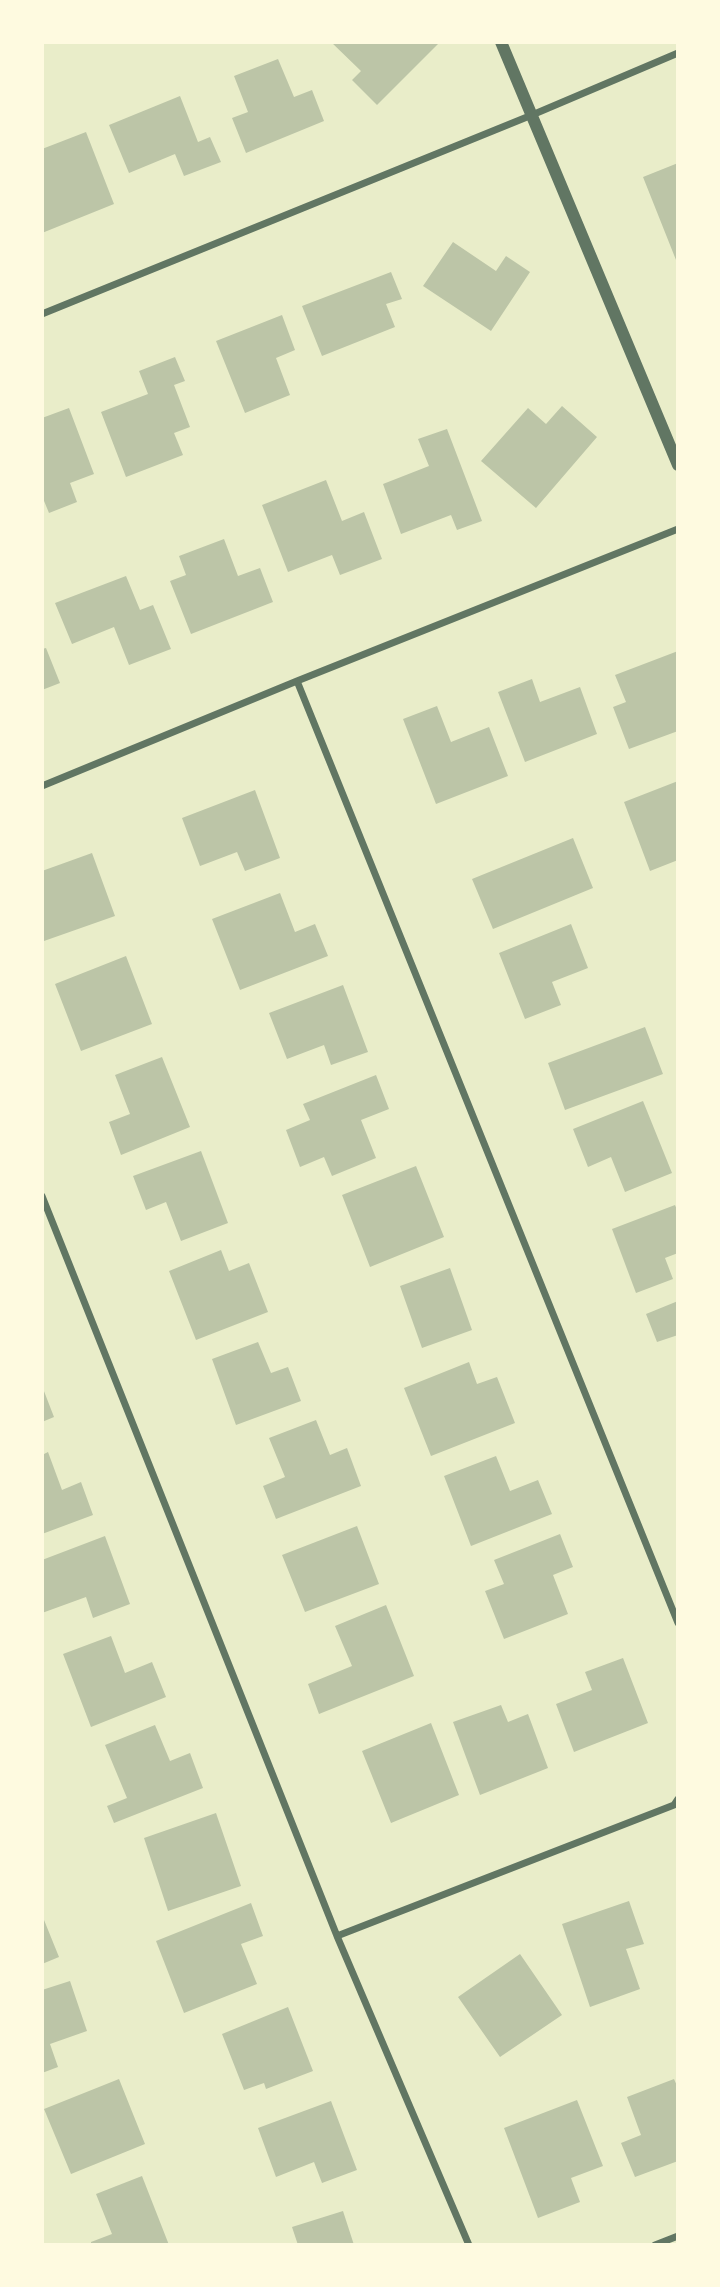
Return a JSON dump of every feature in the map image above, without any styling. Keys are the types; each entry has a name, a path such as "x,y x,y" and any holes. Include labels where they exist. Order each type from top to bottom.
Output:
{"street":[{"path":"501,42 678,465"},
{"path":"42,314 678,53"},
{"path":"42,786 297,681 678,530"},
{"path":"297,681 678,1623"},
{"path":"42,1196 337,1936 469,2245"},
{"path":"337,1936 674,1805 678,1799"},
{"path":"656,2245 678,2236"}],"building":[{"path":"331,42 438,44 377,105 352,80 361,71"},
{"path":"278,59 294,97 312,90 324,121 246,153 232,118 248,112 234,76"},
{"path":"180,96 198,142 210,137 221,162 184,176 175,154 129,173 109,125"},
{"path":"86,132 114,204 42,233 42,149"},
{"path":"678,163 678,265 643,177"},
{"path":"453,242 496,271 506,256 530,272 491,331 423,286"},
{"path":"391,272 402,299 386,304 395,327 322,356 302,306"},
{"path":"282,315 295,350 276,358 290,395 245,413 216,341"},
{"path":"175,357 185,381 174,385 190,427 174,433 183,455 126,477 101,412 148,394 139,371"},
{"path":"562,406 597,437 536,508 481,461 528,408 546,424"},
{"path":"69,408 94,474 70,483 77,502 49,513 42,496 42,418"},
{"path":"447,429 482,521 457,530 451,515 401,534 383,484 429,466 418,439"},
{"path":"326,480 342,521 364,512 382,559 340,575 332,555 288,572 262,505"},
{"path":"224,539 238,576 260,568 273,602 191,634 170,581 186,575 179,556"},
{"path":"126,576 140,610 153,605 171,649 129,665 114,627 72,644 55,603"},
{"path":"46,648 60,683 42,690 42,649"},
{"path":"678,651 678,731 629,749 613,707 626,702 615,675"},
{"path":"532,679 540,702 580,687 597,734 525,762 498,692"},
{"path":"437,706 451,742 489,727 508,776 436,804 403,719"},
{"path":"678,781 678,860 650,871 624,802"},
{"path":"255,790 280,858 245,871 237,852 200,866 182,818"},
{"path":"573,838 593,888 493,929 472,879"},
{"path":"92,853 115,916 44,941 42,871"},
{"path":"280,893 295,932 315,924 328,956 240,990 212,919"},
{"path":"571,924 588,968 552,982 561,1005 525,1019 499,953"},
{"path":"126,956 152,1024 81,1051 55,984"},
{"path":"343,985 368,1052 331,1065 324,1045 287,1059 269,1013"},
{"path":"645,1027 663,1074 565,1110 548,1063"},
{"path":"162,1057 190,1127 121,1155 109,1122 130,1114 115,1075"},
{"path":"376,1075 389,1109 361,1120 376,1158 332,1176 324,1157 300,1167 286,1130 310,1120 303,1104"},
{"path":"643,1101 672,1173 625,1192 611,1157 588,1167 573,1129"},
{"path":"201,1151 228,1223 181,1241 166,1202 146,1210 133,1176"},
{"path":"416,1166 444,1237 370,1267 342,1195"},
{"path":"675,1205 678,1212 678,1253 665,1258 673,1279 636,1293 612,1229"},
{"path":"221,1250 229,1271 249,1263 268,1312 196,1340 169,1271"},
{"path":"450,1268 472,1330 422,1348 400,1286"},
{"path":"678,1301 678,1335 657,1342 646,1314"},
{"path":"258,1342 271,1373 288,1367 301,1401 236,1425 212,1359"},
{"path":"469,1362 477,1384 497,1377 515,1423 431,1456 404,1388"},
{"path":"42,1386 54,1417 42,1422"},
{"path":"316,1420 330,1455 347,1448 361,1486 276,1519 263,1486 285,1477 269,1438"},
{"path":"48,1452 62,1490 81,1482 93,1515 42,1534 42,1455"},
{"path":"496,1456 510,1491 538,1480 552,1514 471,1546 444,1476"},
{"path":"357,1526 379,1584 305,1612 282,1555"},
{"path":"560,1534 573,1567 553,1575 568,1614 504,1639 485,1591 504,1584 494,1560"},
{"path":"105,1536 130,1604 93,1618 86,1597 42,1613 42,1560"},
{"path":"386,1605 414,1676 319,1714 308,1684 352,1666 335,1626"},
{"path":"111,1636 125,1673 152,1662 166,1697 91,1727 63,1654"},
{"path":"623,1658 648,1723 574,1752 556,1704 592,1690 585,1672"},
{"path":"501,1705 508,1722 528,1714 548,1768 480,1795 453,1722"},
{"path":"431,1723 459,1795 391,1823 362,1751"},
{"path":"155,1725 170,1761 190,1753 203,1788 114,1823 107,1806 127,1798 105,1745"},
{"path":"216,1813 241,1886 168,1911 144,1838"},
{"path":"629,1901 644,1944 626,1949 640,1989 590,2007 562,1924"},
{"path":"251,1903 263,1936 241,1944 257,1984 184,2013 156,1941"},
{"path":"42,1915 59,1957 42,1964"},
{"path":"520,1954 562,2015 500,2057 458,1997"},
{"path":"70,1981 87,2031 50,2044 58,2067 42,2073 42,1990"},
{"path":"288,2007 313,2071 266,2089 264,2083 244,2090 222,2034"},
{"path":"119,2079 145,2144 71,2174 44,2109"},
{"path":"674,2079 678,2088 678,2161 635,2177 621,2143 641,2135 627,2097"},
{"path":"577,2100 603,2166 571,2178 580,2202 538,2218 504,2128"},
{"path":"331,2101 357,2170 322,2183 314,2162 276,2177 258,2128"},
{"path":"142,2176 169,2245 91,2245 91,2242 112,2234 96,2194"},
{"path":"343,2211 354,2245 298,2245 292,2227"}]}
